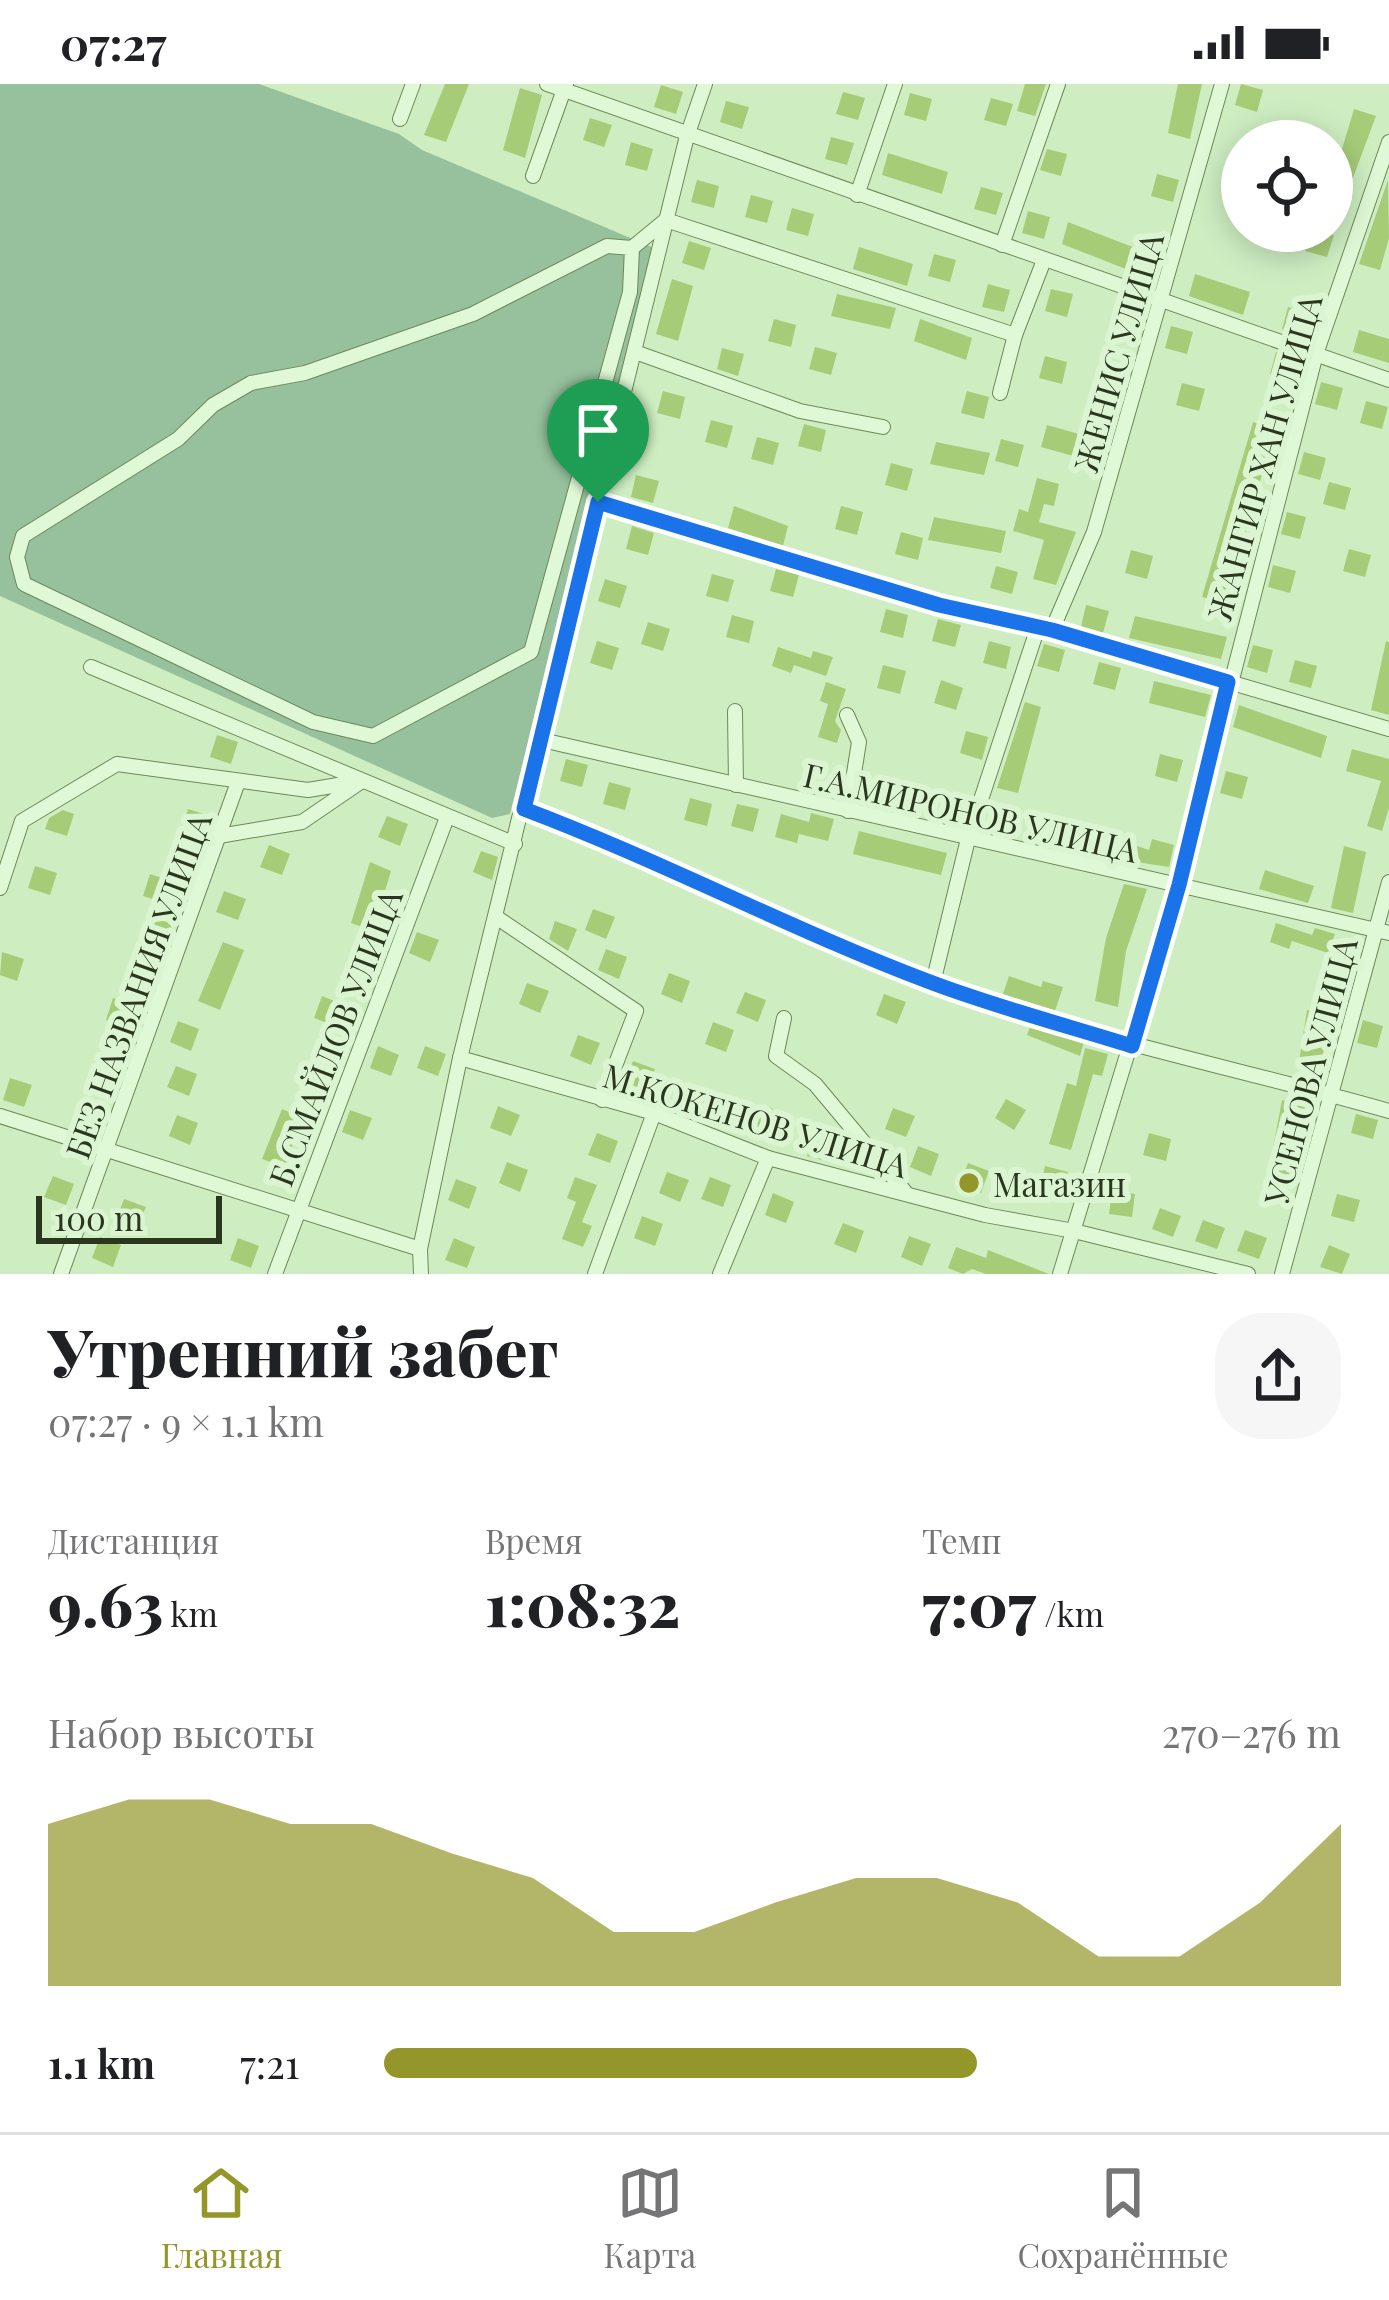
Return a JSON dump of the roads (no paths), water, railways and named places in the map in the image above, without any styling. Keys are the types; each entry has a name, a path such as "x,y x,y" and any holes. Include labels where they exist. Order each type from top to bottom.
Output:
{"street":[{"path":"400,118 413,84"},
{"path":"547,84 1389,380"},
{"path":"423,1273 420,1249 460,1058 687,136 705,84"},
{"path":"857,195 895,84"},
{"path":"1002,245 1058,84"},
{"name":"ЖЕНИС УЛИЦА","path":"933,983 968,839 1045,629 1094,532 1222,84"},
{"path":"532,176 565,87"},
{"name":"ЖАНГИР ХАН УЛИЦА","path":"1060,1274 1179,885 1316,354 1389,142"},
{"path":"632,248 630,292 531,652 374,736 313,722 24,584 17,557 23,536 178,439 213,405 251,383 305,374 472,314 607,246 632,248 666,220"},
{"path":"666,220 1015,335"},
{"path":"1000,393 1015,335 1044,260"},
{"path":"635,352 800,411 884,427"},
{"path":"598,502 939,605 1045,629 1389,729"},
{"path":"91,667 446,820 515,844"},
{"path":"735,711 736,785"},
{"path":"847,715 859,742 848,811"},
{"name":"Г.А.МИРОНОВ УЛИЦА","path":"542,740 1382,931"},
{"path":"0,888 22,821 117,764 308,790 362,781"},
{"path":"219,836 302,822 362,781"},
{"name":"БЕЗ НАЗВАНИЯ УЛИЦА","path":"61,1274 238,782"},
{"path":"524,809 623,846 723,896 933,983 1132,1046 1389,1111"},
{"name":"Б.СМАЙЛОВ УЛИЦА","path":"275,1274 446,820"},
{"name":"УСЕНОВА УЛИЦА","path":"1282,1274 1330,1094 1382,931 1389,882"},
{"path":"496,917 636,1011 602,1100"},
{"path":"784,1018 776,1057 815,1084 908,1194"},
{"name":"М.КОКЕНОВ УЛИЦА","path":"460,1058 654,1113 768,1158 1247,1274"},
{"path":"595,1274 654,1113"},
{"path":"0,1116 420,1249"},
{"path":"720,1274 768,1158"}],"place":[{"name":"Магазин","path":"969,1183"}]}
